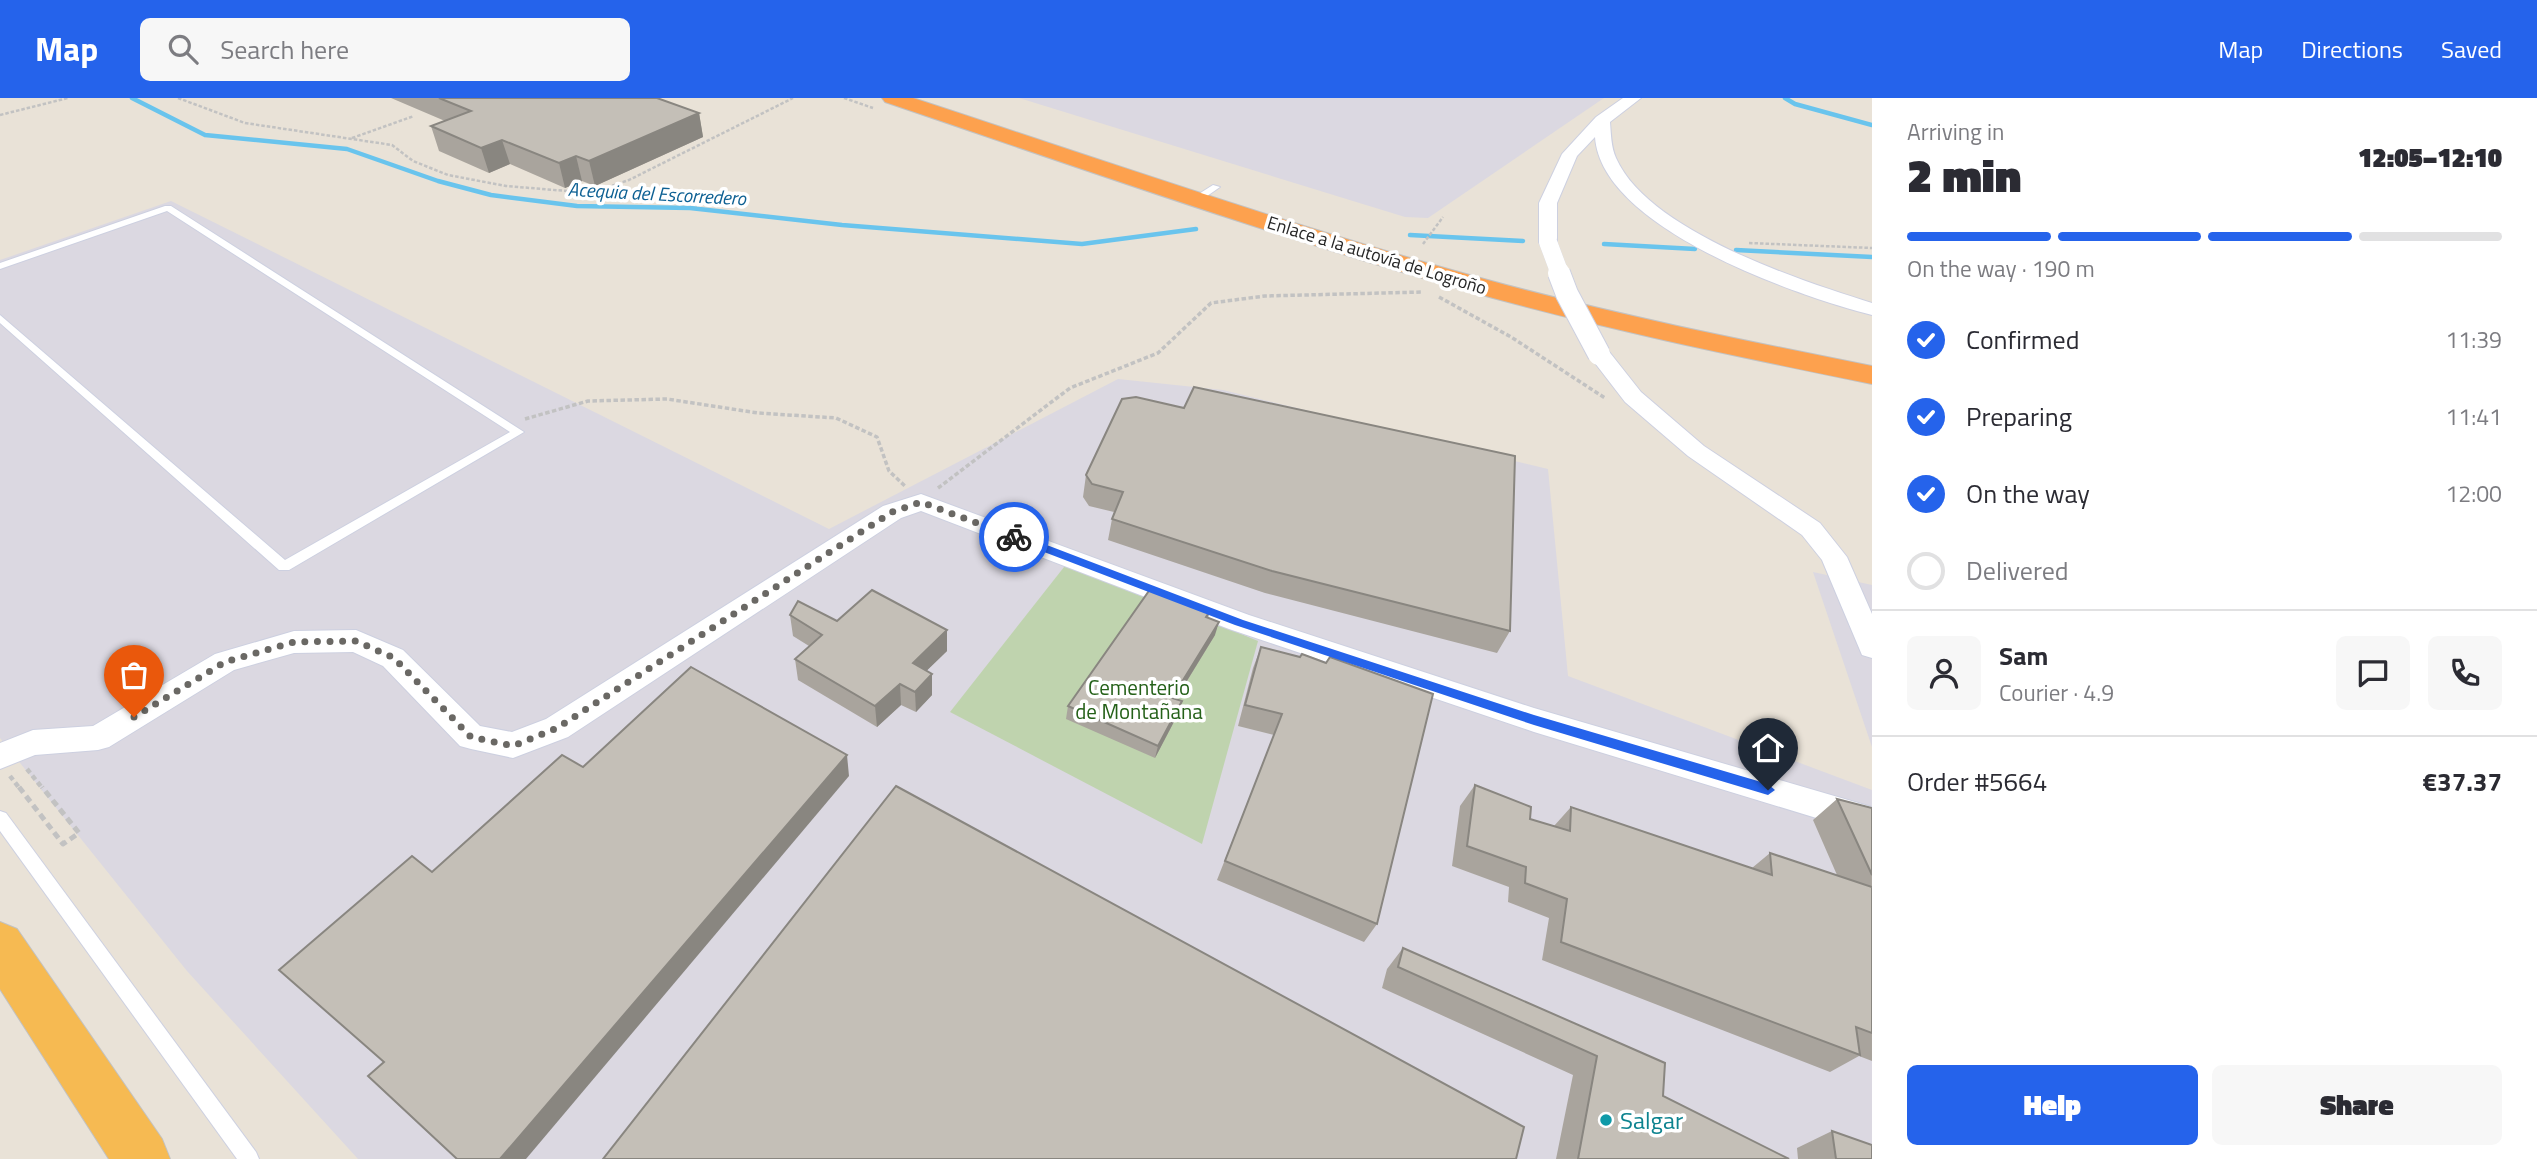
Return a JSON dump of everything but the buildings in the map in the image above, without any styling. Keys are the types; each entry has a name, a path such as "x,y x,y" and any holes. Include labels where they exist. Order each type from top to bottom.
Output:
{"highway":[{"name":"Enlace a la autovía de Logroño","path":"892,98 1207,193 1291,211 1485,267 1824,344 1872,352"},
{"name":"Enlace a la autovía de Logroño","path":"941,98 1477,285 1729,346 1872,375"},
{"path":"0,945 142,1159"}],"street":[{"path":"1633,98 1602,120 1570,154 1548,204 1548,242 1567,294 1599,354 1633,397 1696,451 1811,529 1834,557 1872,647"},
{"path":"1602,120 1604,151 1623,184 1663,218 1702,242 1786,280 1872,309"},
{"path":"11,759 33,743 98,738 225,662 294,642 356,641 394,658 471,737 513,746 557,728 892,512 921,502 1239,622 1534,720 1872,821"}],"lane":[{"path":"0,266 168,208 518,432 284,566 0,318"},
{"path":"0,818 248,1159"}],"path":[{"path":"0,116 68,98"},
{"path":"178,98 245,123 392,145 413,161 448,175 506,186 591,193 629,180 793,98"},
{"path":"351,138 414,116"},
{"path":"1423,244 1443,217"},
{"path":"1702,242 1872,248"},
{"path":"506,425 588,401 667,400 758,413 836,418 877,438 889,471 921,502 1070,388 1158,353 1211,303 1265,296 1430,292 1511,337 1615,405"},
{"path":"0,776 7,772 63,844 79,833 11,759"}],"shaded area":[{"path":"1019,98 1604,98 1428,218 1405,217"},
{"path":"171,201 829,529 1118,379 1223,390 1548,469 1568,676 1872,790 1872,1159 358,1159 187,971 0,738 0,260"},
{"path":"1813,572 1872,585 1872,747"}],"green space":[{"name":"Cementerio de Montañana","path":"1068,562 1258,641 1202,844 950,712"}],"waterway":[{"name":"Acequia del Escorredero","path":"132,98 205,135 347,149 438,181 491,195 577,206 690,208 842,225 1082,244 1196,229"},
{"path":"1785,98 1795,104 1872,125"},
{"name":"Acequia del Escorredero","path":"1410,235 1523,241"},
{"name":"Acequia del Escorredero","path":"1604,244 1695,249"},
{"name":"Acequia del Escorredero","path":"1736,250 1872,257"}],"way so far":[{"path":"134,717 225,662 294,642 356,641 394,658 471,737 513,746 557,728 892,512 921,502 1014,537"}],"place":[{"name":"Salgar","path":"1606,1120"}],"route":[{"path":"1014,537 1239,622 1534,720 1768,790"}]}
